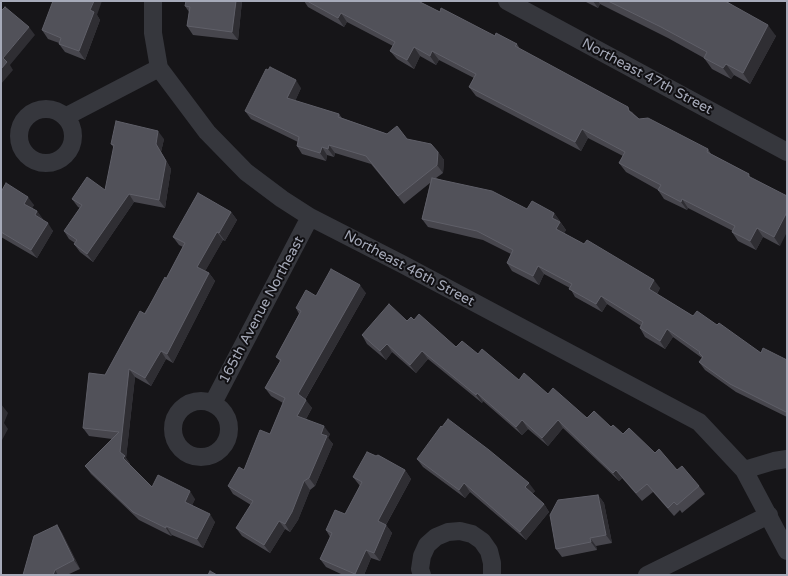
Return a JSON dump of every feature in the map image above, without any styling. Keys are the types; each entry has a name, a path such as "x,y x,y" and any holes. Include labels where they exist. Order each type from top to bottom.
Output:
{"street":[{"name":"Northeast 46th Street","path":"153,1 153,33 159,68 207,132 246,172 310,217 699,422 744,470 785,542"},
{"name":"Northeast 47th Street","path":"507,1 787,152"},
{"path":"65,117 159,68"},
{"name":"165th Avenue Northeast","path":"213,403 310,217"},
{"path":"744,470 787,459"},
{"path":"647,575 769,515"},
{"path":"422,575 422,556 427,545 442,534 460,531 472,534 482,541 489,551 492,575"}],"building":[{"path":"53,1 94,1 90,10 94,12 79,51 59,44 61,38 42,30"},
{"path":"186,1 236,1 232,32 187,26 190,7 185,6"},
{"path":"307,1 418,1 440,12 441,8 495,36 496,33 517,44 515,46 628,107 629,111 639,119 648,118 708,149 707,152 787,196 787,212 774,237 757,228 750,241 732,232 735,226 682,199 681,202 658,190 661,185 619,163 625,152 582,129 575,142 469,87 476,74 432,51 430,56 414,47 407,60 390,51 395,42 341,13 338,18"},
{"path":"608,1 725,1 768,25 743,73 726,64 723,68 704,58 707,52"},
{"path":"5,7 29,27 3,58 7,62 1,69 1,11"},
{"path":"270,67 296,80 287,98 339,114 338,117 387,134 397,126 407,139 431,144 438,152 437,165 398,196 366,156 329,145 328,149 322,147 320,153 297,146 299,137 245,111 266,69 268,70"},
{"path":"116,121 158,131 156,144 166,161 159,200 129,194 87,254 74,244 77,240 64,231 82,205 72,199 87,177 105,190 114,145 111,144"},
{"path":"432,178 492,191 527,209 532,201 554,213 552,218 560,222 556,229 584,244 587,240 654,280 649,289 693,316 697,311 717,325 719,323 761,353 763,348 787,360 786,412 730,384 699,362 703,357 700,352 667,329 660,341 640,328 643,322 601,296 596,304 569,289 572,284 538,266 533,276 507,263 513,250 477,231 422,219"},
{"path":"6,183 28,197 24,204 37,211 35,215 48,223 31,250 1,232 1,192"},
{"path":"198,193 231,212 197,267 209,273 167,354 161,351 145,378 129,369 120,452 125,456 123,458 152,487 158,475 190,491 185,502 210,514 197,539 166,526 166,528 133,512 85,466 119,432 83,428 89,373 105,375 140,311 145,314 185,243 173,237"},
{"path":"331,269 360,285 298,394 306,400 297,416 324,426 321,434 327,436 309,478 304,481 292,512 285,524 279,521 264,545 236,528 253,501 228,486 239,467 244,470 260,430 270,434 285,398 265,388 281,360 276,357 301,311 296,308 306,290 316,296"},
{"path":"389,304 407,321 411,317 414,320 419,314 456,347 462,341 478,354 482,349 519,380 524,373 548,394 553,388 587,418 594,411 611,427 613,425 623,434 629,428 655,453 659,449 677,470 682,466 699,486 677,505 674,502 668,508 647,484 636,493 616,470 613,473 558,420 542,438 522,420 516,427 477,393 476,395 422,351 410,365 387,344 380,351 362,335"},
{"path":"448,419 529,483 525,487 544,504 520,532 464,483 459,490 417,459"},
{"path":"367,452 378,455 405,470 378,521 386,525 374,553 366,550 355,574 320,559 332,533 326,530 335,510 345,514 362,482 353,477"},
{"path":"598,495 606,535 590,538 591,542 556,549 550,515 558,500"},
{"path":"57,525 74,560 55,570 53,575 23,575 34,536"},
{"path":"210,571 217,575 208,575"}]}
